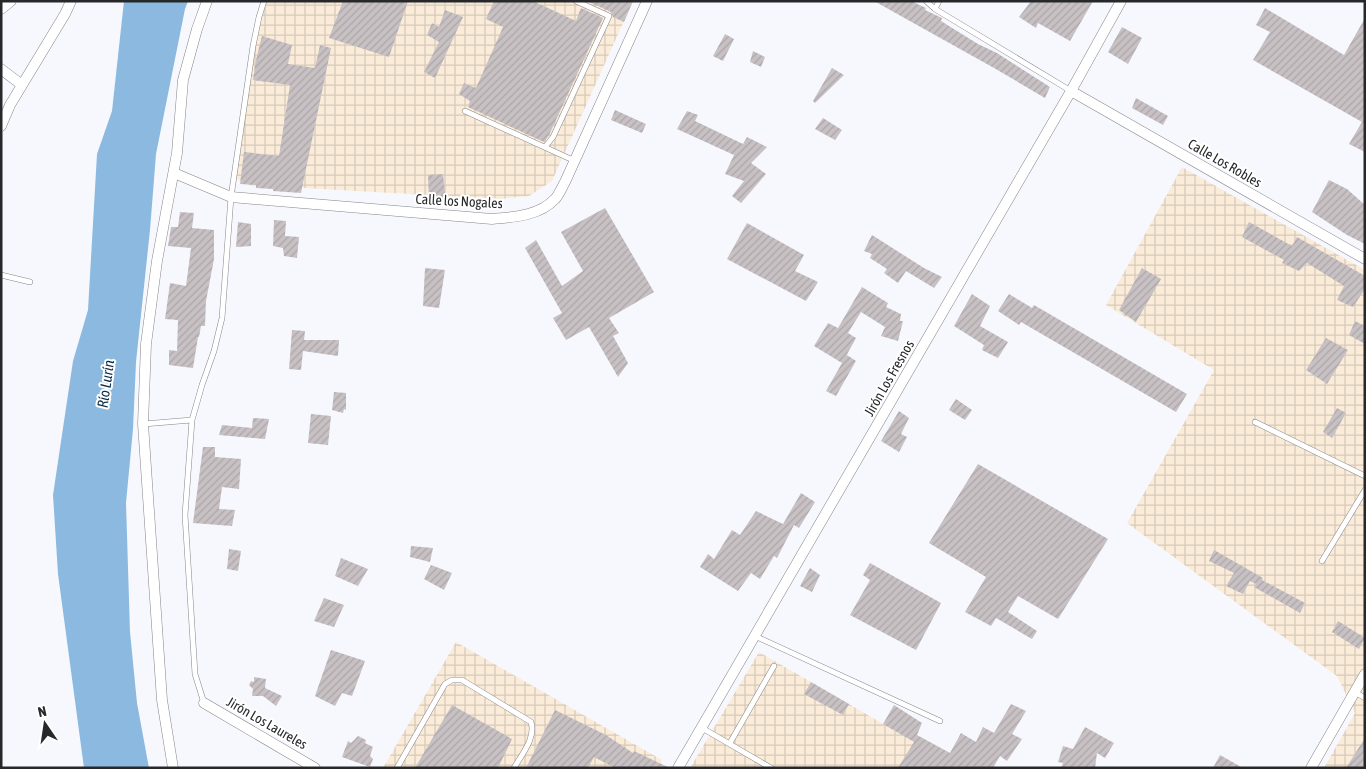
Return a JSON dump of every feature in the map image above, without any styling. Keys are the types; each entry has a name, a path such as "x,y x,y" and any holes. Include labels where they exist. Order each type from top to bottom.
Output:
{"street":[{"path":"1,9 11,1"},
{"path":"1,126 22,85 65,14 70,1"},
{"path":"172,768 162,700 143,424 146,344 157,261 174,173 183,80 207,1"},
{"name":"Calle los Nogales","path":"174,173 231,197 492,219 521,217 539,210 555,199 575,161 648,1"},
{"name":"Jirón Los Fresnos","path":"678,768 1122,1"},
{"path":"1,69 22,85"},
{"name":"Calle Los Robles","path":"1071,91 1365,259"},
{"path":"1311,768 1365,674"},
{"name":"Jirón Los Laureles","path":"204,703 315,768"}],"lane":[{"path":"204,703 196,674 185,515 192,420 214,351 222,318 231,197 253,46 264,1"},
{"path":"545,147 553,137 609,16 576,1"},
{"path":"926,1 1071,91"},
{"path":"935,8 939,1"},
{"path":"465,111 575,161"},
{"path":"1,275 30,282"},
{"path":"143,424 192,420"},
{"path":"1255,422 1365,476"},
{"path":"1322,561 1365,490"},
{"path":"754,636 940,721"},
{"path":"730,743 774,666"},
{"path":"397,768 445,684 452,680 462,680 530,722 533,728 532,736 514,768"},
{"path":"1354,692 1365,698"},
{"path":"702,727 771,768"}],"shaded area":[{"path":"267,1 633,1 552,181 529,196 499,199 249,185 234,177 256,38"},
{"path":"1182,167 1365,270 1365,768 1324,768 1355,713 1337,676 1127,523 1214,370 1106,305"},
{"path":"456,642 662,760 658,768 383,768"},
{"path":"759,652 811,682 959,768 690,768"}],"water":[{"name":"Río Lurín","path":"124,1 188,1 156,154 136,362 133,429 126,503 130,632 137,703 149,768 84,768 58,574 53,495 73,361 88,310 97,154 112,111"}],"building":[{"path":"343,1 408,1 389,57 329,38"},
{"path":"494,1 533,1 576,21 581,8 603,18 549,135 544,142 468,107 470,101 459,94 464,83 476,88 503,27 486,19"},
{"path":"587,1 633,1 624,22 613,17 611,12"},
{"path":"874,1 911,1 926,8 925,10 942,18 941,21 978,44 997,53 1050,87 1045,98 994,68"},
{"path":"1031,1 1093,1 1070,41 1038,23 1036,28 1019,17"},
{"path":"1265,8 1344,55 1365,18 1365,152 1349,144 1362,122 1253,60 1270,32 1256,25"},
{"path":"445,10 463,17 435,78 424,72 439,42 427,35 432,23 439,27"},
{"path":"1122,27 1142,38 1128,64 1108,52"},
{"path":"725,34 734,39 723,61 713,56"},
{"path":"262,36 292,45 288,64 315,68 320,45 331,48 301,193 273,191 273,189 256,188 256,185 240,184 244,152 279,156 290,85 253,80"},
{"path":"753,51 765,57 761,67 750,62"},
{"path":"832,68 844,75 815,103 813,101"},
{"path":"1136,98 1168,116 1163,125 1132,108"},
{"path":"615,110 646,124 642,133 611,120"},
{"path":"687,111 698,115 695,121 743,144 747,137 767,147 751,163 766,174 741,203 732,196 744,181 725,174 734,155 677,129"},
{"path":"823,118 842,130 835,140 815,129"},
{"path":"443,174 446,202 429,201 428,175"},
{"path":"1329,180 1347,189 1365,205 1365,244 1347,235 1312,212"},
{"path":"605,208 654,292 609,318 619,333 613,336 628,363 618,377 589,327 566,340 553,318 562,313 525,248 536,240 562,286 583,271 561,232"},
{"path":"180,212 194,213 192,228 214,230 214,259 206,301 205,326 201,326 193,368 169,365 169,350 177,351 178,320 165,319 170,283 186,286 191,248 168,246 171,227 178,227"},
{"path":"274,220 286,221 285,236 299,237 297,258 284,256 283,248 273,246"},
{"path":"238,222 251,224 251,246 236,247"},
{"path":"1249,222 1292,246 1297,237 1365,276 1365,289 1353,307 1337,300 1344,286 1307,263 1299,271 1282,263 1284,260 1242,237"},
{"path":"747,223 804,255 795,271 818,282 806,301 727,259"},
{"path":"872,235 924,268 942,277 934,288 906,271 898,283 884,273 887,269 870,258 872,254 864,251"},
{"path":"425,268 445,270 439,308 423,306"},
{"path":"1142,268 1161,279 1136,322 1119,310"},
{"path":"862,287 888,303 886,307 901,314 900,321 903,321 898,341 881,336 885,327 861,312 848,333 856,338 845,358 847,355 856,361 836,396 826,391 842,363 814,346 828,323 838,328"},
{"path":"972,294 990,306 980,326 1008,342 998,358 982,350 984,345 954,326"},
{"path":"1009,294 1032,308 1034,305 1187,394 1176,412 1021,322 1019,325 998,311"},
{"path":"1355,321 1365,326 1365,344 1349,335"},
{"path":"292,330 305,331 304,340 339,340 338,356 303,351 301,370 289,369"},
{"path":"1326,338 1348,350 1327,384 1306,370"},
{"path":"334,392 346,393 346,410 344,409 343,413 332,410"},
{"path":"956,399 972,410 965,420 949,410"},
{"path":"1337,408 1346,413 1332,438 1323,432"},
{"path":"899,411 909,418 901,434 907,437 899,452 881,441"},
{"path":"311,414 331,416 328,445 308,443"},
{"path":"253,418 269,419 265,439 219,435 222,425 252,428"},
{"path":"203,447 215,447 215,457 241,459 239,489 222,487 219,509 235,510 232,526 193,523"},
{"path":"978,464 1108,539 1058,619 1018,596 1008,612 1037,631 1032,639 996,618 991,626 965,612 986,577 929,543"},
{"path":"801,493 815,502 799,528 794,525 777,558 774,556 760,579 751,573 738,591 700,567 708,554 714,559 732,530 740,535 756,511 783,524"},
{"path":"411,546 433,548 430,562 410,557"},
{"path":"229,549 241,551 238,571 227,569"},
{"path":"1214,550 1263,578 1262,580 1305,603 1300,613 1254,587 1256,584 1250,581 1243,594 1226,586 1234,573 1209,561"},
{"path":"341,558 368,569 358,586 335,576"},
{"path":"870,563 941,603 916,650 850,615 870,580 863,575"},
{"path":"431,565 452,573 444,590 424,579"},
{"path":"810,568 820,575 812,592 800,586"},
{"path":"324,598 344,605 334,627 314,621"},
{"path":"1338,621 1365,638 1359,649 1332,632"},
{"path":"331,650 365,661 352,696 342,693 335,706 315,696"},
{"path":"254,677 266,679 265,688 282,696 276,706 263,696 252,696 253,689 249,685 251,681 254,682"},
{"path":"811,682 849,704 843,715 804,694"},
{"path":"1011,704 1026,711 1012,734 1022,739 1007,761 1000,756 993,768 898,768 914,742 883,724 894,705 922,723 917,735 950,753 961,733 976,742 983,727 994,733"},
{"path":"452,705 512,739 498,768 415,768"},
{"path":"555,710 606,735 633,753 634,751 670,768 615,768 594,757 588,768 526,768"},
{"path":"1085,727 1114,743 1105,758 1097,753 1095,768 1061,768 1063,763 1058,762 1063,746 1073,749"},
{"path":"358,736 366,740 365,743 373,747 370,756 373,759 370,767 342,757 348,741 351,743"},
{"path":"1365,738 1365,768 1346,768"},
{"path":"1220,755 1243,768 1213,768"}]}
